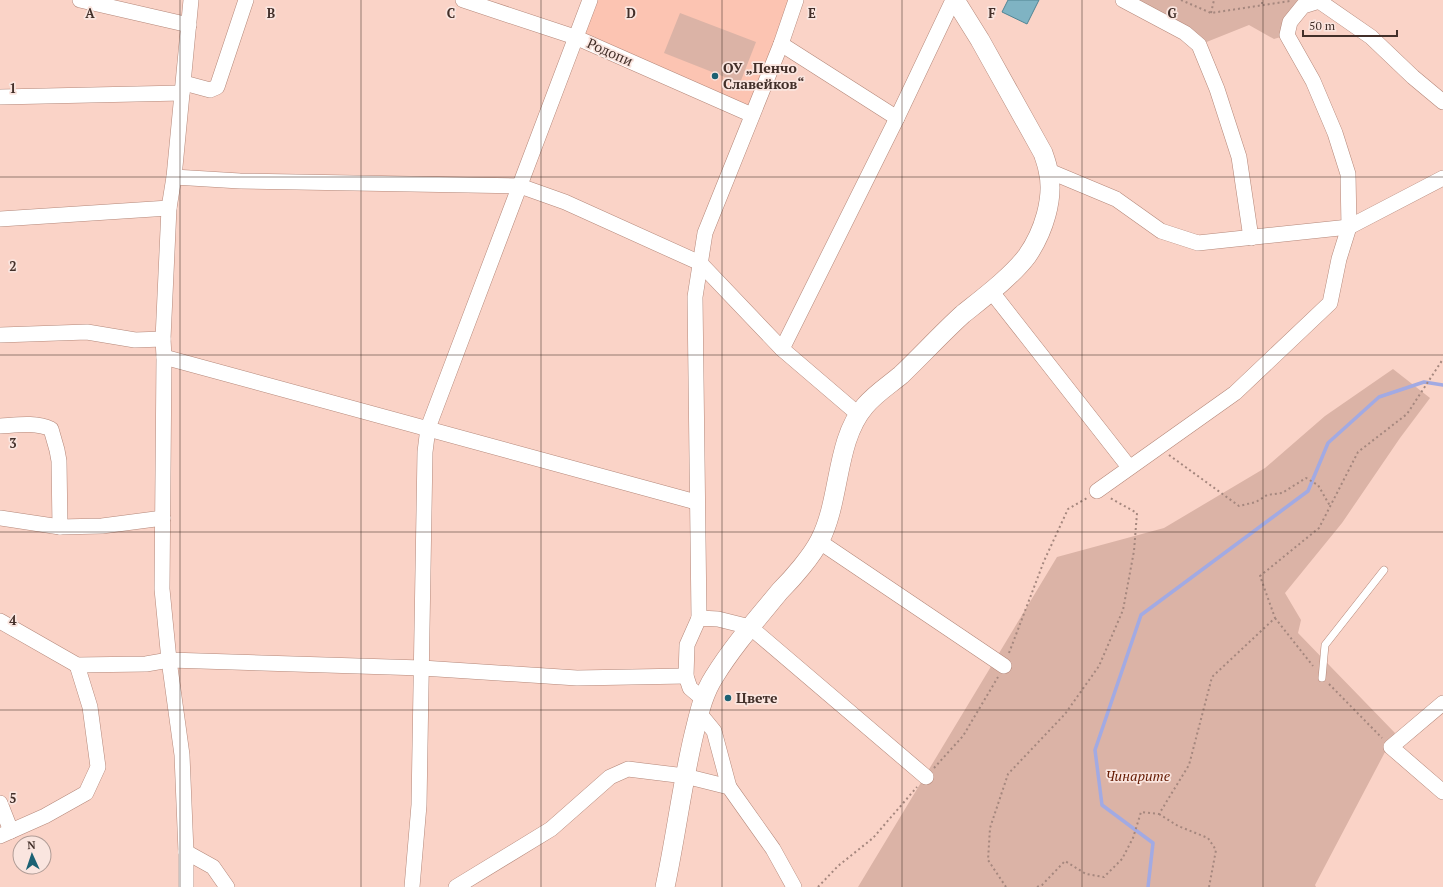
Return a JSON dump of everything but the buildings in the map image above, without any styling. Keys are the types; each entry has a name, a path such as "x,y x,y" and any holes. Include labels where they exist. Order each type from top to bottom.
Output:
{"street":[{"path":"80,0 189,24"},
{"path":"186,887 182,755 169,660 162,588 163,338 169,208 174,177 191,0"},
{"path":"0,97 183,88 210,90 217,87 246,0"},
{"name":"Родопи","path":"463,0 575,37 752,115"},
{"path":"412,887 419,805 425,452 428,428 590,0"},
{"path":"794,887 773,849 729,787 714,731 690,688 686,676 687,645 699,618 696,502 695,297 700,263 705,233 781,44 796,0"},
{"path":"782,348 954,0"},
{"path":"665,887 685,776 701,706 713,679 750,627 796,574 820,542 831,510 846,443 858,414 868,402 902,374 1026,257 1039,236 1047,214 1050,195 1049,172 1043,153 1036,138 954,0"},
{"path":"1123,0 1185,33 1199,44 1217,89 1239,157 1251,238"},
{"path":"1097,491 1235,393 1330,303 1339,259 1349,227 1348,174 1335,133 1313,81 1287,36 1290,22 1303,6 1319,0 1371,36 1413,77 1443,102"},
{"path":"781,44 897,118"},
{"path":"1049,172 1116,199 1161,231 1198,244 1349,227 1443,178"},
{"path":"174,177 240,181 520,186 565,202 700,263 782,348 858,414"},
{"path":"0,219 169,208"},
{"path":"991,291 1129,467"},
{"path":"0,335 87,332 135,340 163,338"},
{"path":"164,357 696,502"},
{"path":"0,426 20,424 44,425 51,429 58,450 60,527"},
{"path":"0,518 60,527 102,526 163,518"},
{"path":"820,542 1004,666"},
{"path":"699,618 718,619 750,627 926,776"},
{"path":"0,621 77,665 146,664 169,660 422,668 577,678 686,676"},
{"path":"0,803 6,833 44,816 86,793 98,767 90,707 77,665"},
{"path":"1443,703 1391,747 1443,792"},
{"path":"456,887 551,829 610,777 628,769 685,776 729,787"},
{"path":"186,852 213,867 227,887"}],"lane":[{"path":"1322,678 1325,645 1384,570"}],"path":[{"path":"1181,0 1211,14 1262,4 1295,0"},
{"path":"1211,14 1214,0"},
{"path":"1391,747 1322,678 1275,618 1260,576 1319,528 1358,452 1407,414 1443,360"},
{"path":"1158,447 1239,506 1256,502 1267,495 1282,492 1306,478 1318,485 1330,506"},
{"path":"818,887 838,866 873,838 926,776 963,736 1004,666 1044,561 1068,509 1097,491 1137,513 1134,551 1123,610 1099,666 1065,714 1008,774 990,828 988,860 1006,887"},
{"path":"1159,814 1189,765 1212,677 1275,618"},
{"path":"1037,887 1042,885 1064,861 1086,874 1104,877 1122,859 1133,838 1141,812 1159,814 1178,826 1208,838 1216,850 1209,887"}],"shaded area":[{"name":"ОУ „Пенчо Славейков“","path":"590,0 796,0 752,115 575,37"}],"green space":[{"path":"1123,0 1319,0 1303,6 1287,35 1274,39 1249,25 1199,45"},
{"path":"680,13 756,42 740,83 664,53"},
{"name":"Чинарите","path":"1393,369 1430,398 1400,438 1342,523 1285,593 1301,620 1298,633 1395,733 1315,885 1316,887 858,887 1057,557 1164,528 1265,468 1325,416"}],"waterway":[{"path":"1148,887 1153,843 1102,805 1095,750 1141,615 1308,491 1328,443 1379,397 1424,382 1443,385"}],"place":[{"name":"ОУ „Пенчо Славейков“","path":"715,76"},
{"name":"Цвете","path":"728,698"}]}
